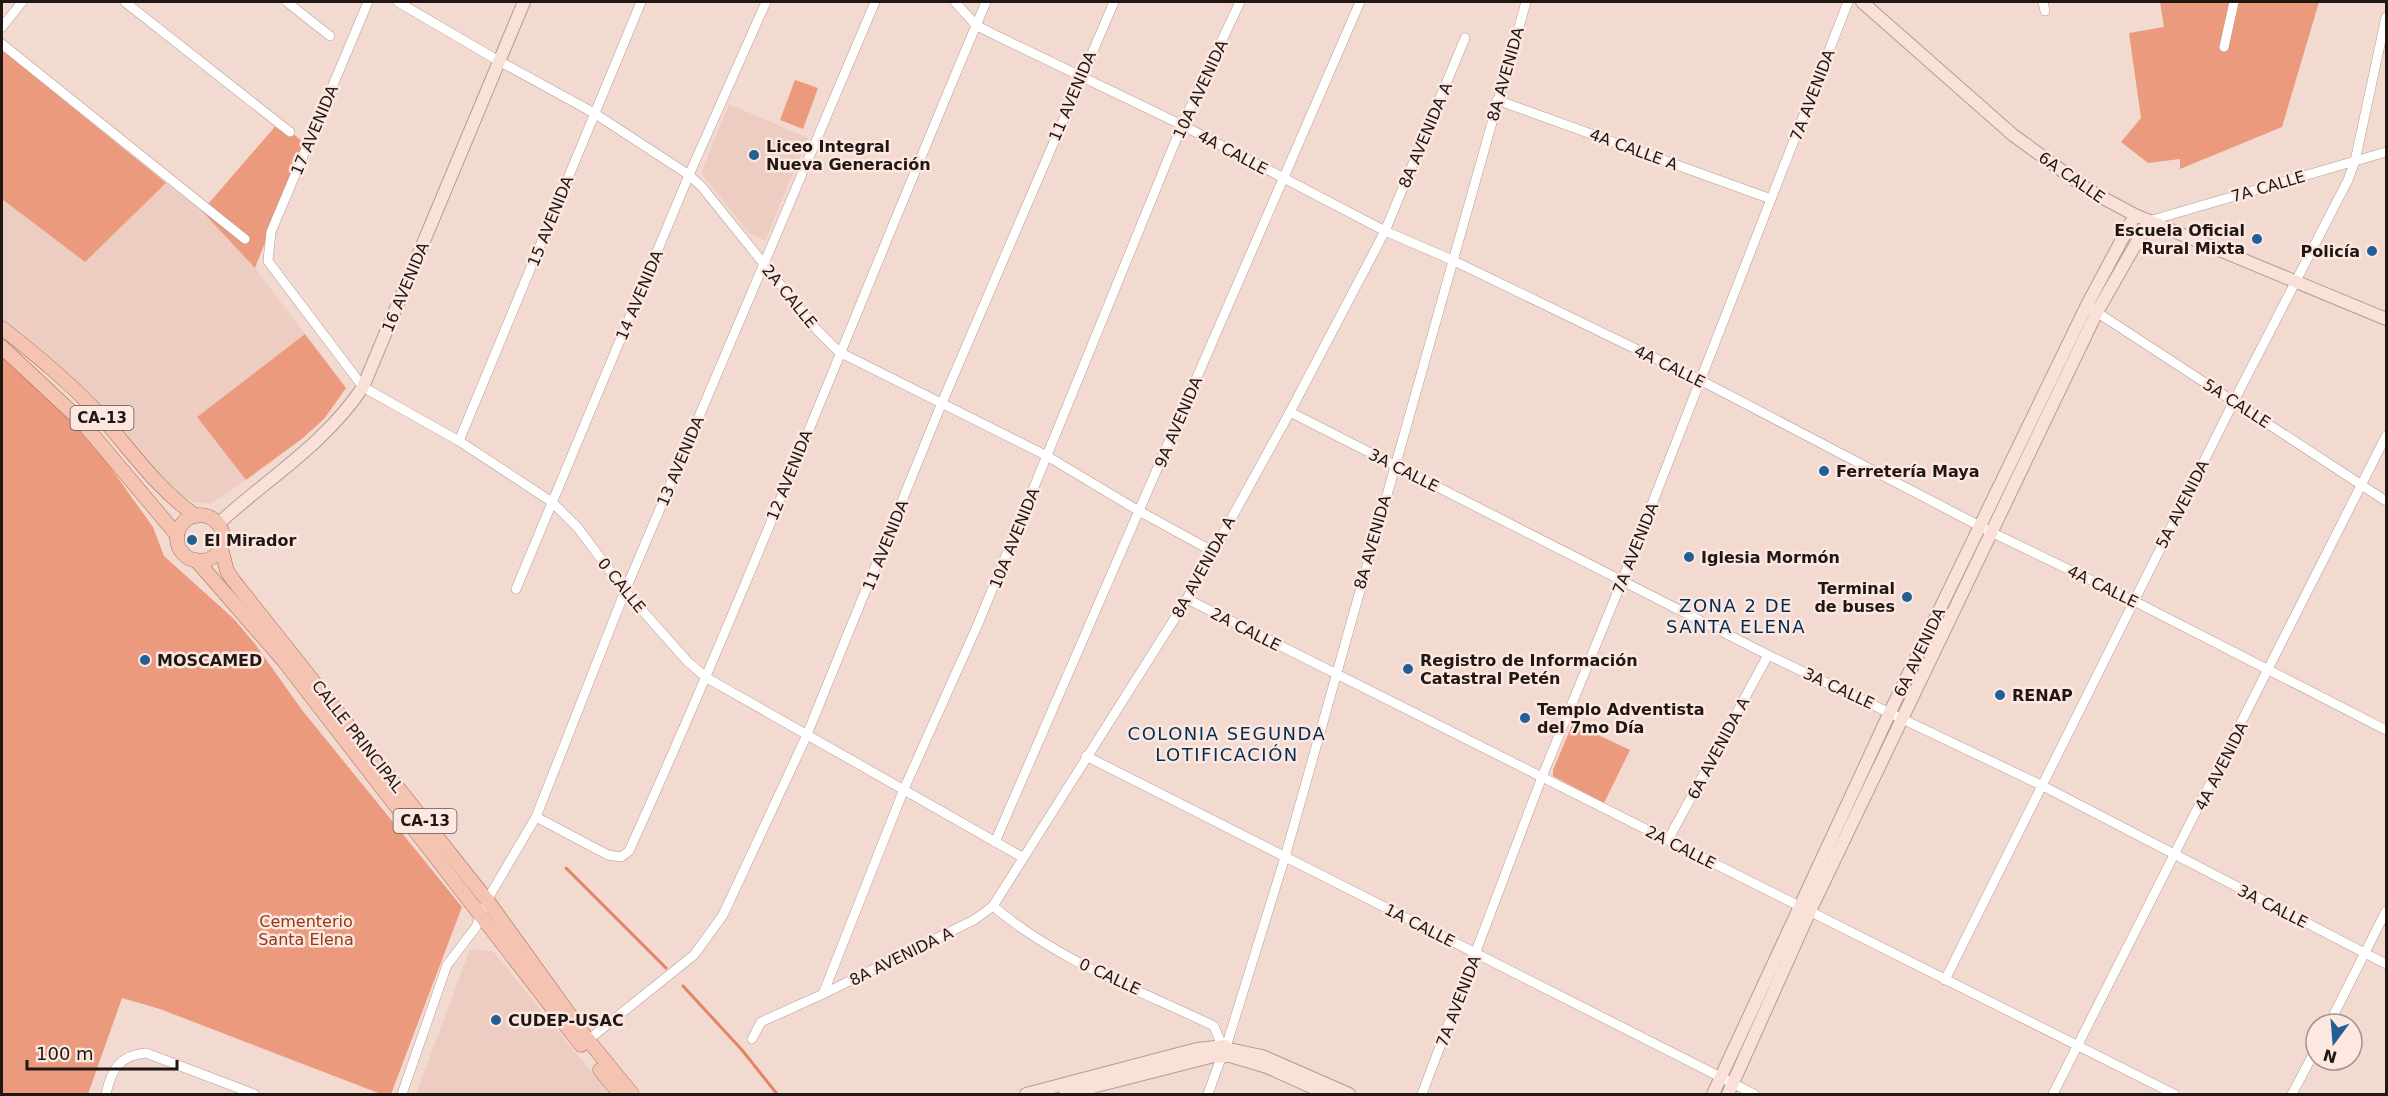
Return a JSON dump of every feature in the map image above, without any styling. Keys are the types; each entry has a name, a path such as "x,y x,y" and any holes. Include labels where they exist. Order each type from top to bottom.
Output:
{"main road":[{"name":"CA-13","path":"2,328 50,365 76,389 172,499 196,516 208,517 218,524 223,536 221,548"},
{"name":"CA-13","path":"2,347 81,421 177,535 182,551 196,560"},
{"path":"177,535 183,522 196,516"},
{"path":"196,560 211,558 221,548"},
{"name":"CALLE PRINCIPAL","path":"221,548 227,571 233,580 487,900 588,1040 632,1095"},
{"name":"CALLE PRINCIPAL","path":"196,560 283,660 620,1095"}],"street":[{"path":"2,27 22,2"},
{"path":"125,2 290,132"},
{"path":"287,2 330,36"},
{"name":"17 AVENIDA","path":"268,261 272,232 368,2"},
{"name":"2A CALLE","path":"398,2 594,113 689,175 702,187 817,330 839,352 1047,456 1139,512 1212,551"},
{"name":"16 AVENIDA","path":"218,524 318,442 344,415 363,387 524,2"},
{"name":"15 AVENIDA","path":"459,441 641,2"},
{"name":"14 AVENIDA","path":"516,589 689,175 766,2"},
{"name":"13 AVENIDA","path":"402,1095 447,965 480,917 487,900 536,817 625,591 762,263 800,183 875,2"},
{"name":"4A CALLE","path":"955,2 976,25 1182,125 1384,231 1452,260 1700,380 1986,529 2134,601 2386,730"},
{"name":"12 AVENIDA","path":"536,817 608,855 621,857 629,851 707,678 839,352 986,2"},
{"name":"11 AVENIDA","path":"588,1040 694,955 723,915 806,737 941,405 1080,76 1114,2"},
{"name":"10A AVENIDA","path":"823,994 904,789 978,624 1182,125 1240,2"},
{"name":"9A AVENIDA","path":"995,842 1360,2"},
{"name":"8A AVENIDA","path":"1208,1095 1285,857 1526,2"},
{"name":"7A AVENIDA","path":"1422,1095 1542,777 1622,580 1848,2"},
{"name":"6A CALLE","path":"1863,2 2013,135 2090,191 2135,215 2386,319"},
{"path":"2224,47 2234,2"},
{"name":"5A AVENIDA","path":"1945,980 2234,401 2348,180 2355,161 2386,17"},
{"name":"8A AVENIDA A","path":"823,994 974,920 993,906 1187,599 1290,412 1384,231 1465,38"},
{"path":"2,44 245,239"},
{"name":"4A CALLE A","path":"1497,100 1771,199"},
{"name":"7A CALLE","path":"2149,220 2386,152"},
{"name":"6A AVENIDA","path":"1713,1095 1804,908 1902,718 1986,529 2135,215"},
{"name":"6A AVENIDA","path":"2092,308 2149,220"},
{"name":"0 CALLE","path":"268,261 363,387 459,441 552,502 578,528 625,591 688,662 707,678 806,737 904,789 1022,857"},
{"name":"5A CALLE","path":"2092,308 2386,501"},
{"name":"3A CALLE","path":"1290,412 1768,655 2043,786 2386,964"},
{"name":"4A AVENIDA","path":"2054,1095 2270,671 2386,436"},
{"name":"6A AVENIDA","path":"1731,1089 1804,908 1890,712 1986,529"},
{"name":"2A CALLE","path":"1187,599 2174,1095"},
{"name":"6A AVENIDA A","path":"1668,840 1768,655"},
{"name":"1A CALLE","path":"1086,756 1721,1078 1731,1089 1754,1095"},
{"name":"0 CALLE","path":"993,906 1014,925 1065,955 1214,1026 1223,1051"},
{"path":"2335,1012 2386,911"},
{"path":"752,1039 761,1022 823,994"},
{"path":"1026,1095 1197,1049 1262,1056 1348,1095"},
{"path":"1065,1095 1223,1051 1267,1067 1327,1095"},
{"path":"106,1095 114,1071 122,1059 133,1054 146,1053 254,1095"},
{"path":"2292,1095 2304,1072"}],"shaded area":[{"name":"Liceo Integral Nueva Generación","path":"729,104 808,138 765,241 749,233 701,173"},
{"path":"166,183 202,211 255,268 305,334 197,417 246,480 211,504 193,502 176,493 2,325 2,199 85,262"},
{"name":"CUDEP-USAC","path":"470,949 493,951 609,1094 416,1094"}],"green space":[{"path":"2160,2 2319,2 2282,127 2180,169 2180,159 2148,163 2121,142 2141,118 2129,33 2164,27"},
{"path":"2,50 166,183 85,262 2,199"},
{"path":"795,80 818,88 803,129 780,120"},
{"path":"279,122 304,143 255,268 202,211"},
{"path":"305,334 346,388 324,419 303,438 246,480 197,417"},
{"name":"Cementerio Santa Elena","path":"2,357 66,415 95,446 153,527 164,556 234,619 255,644 302,710 462,907 391,1094 381,1094 160,1009 122,998 88,1094 2,1094"},
{"path":"1573,723 1630,750 1604,803 1553,776 1553,770"}],"waterway":[{"path":"566,868 666,968"},
{"path":"683,986 742,1050 777,1094"}],"place":[{"name":"Liceo Integral Nueva Generación","path":"754,155"},
{"name":"Escuela Oficial Rural Mixta","path":"2257,239"},
{"name":"Policía","path":"2372,251"},
{"name":"Ferretería Maya","path":"1824,471"},
{"name":"El Mirador","path":"192,540"},
{"name":"Iglesia Mormón","path":"1689,557"},
{"name":"Terminal de buses","path":"1907,597"},
{"name":"MOSCAMED","path":"145,660"},
{"name":"Registro de Información Catastral Petén","path":"1408,669"},
{"name":"RENAP","path":"2000,695"},
{"name":"Templo Adventista del 7mo Día","path":"1525,718"},
{"name":"CUDEP-USAC","path":"496,1020"}],"district":[{"name":"ZONA 2 DE SANTA ELENA","path":"1736,616"},
{"name":"COLONIA SEGUNDA LOTIFICACIÓN","path":"1227,744"}]}
